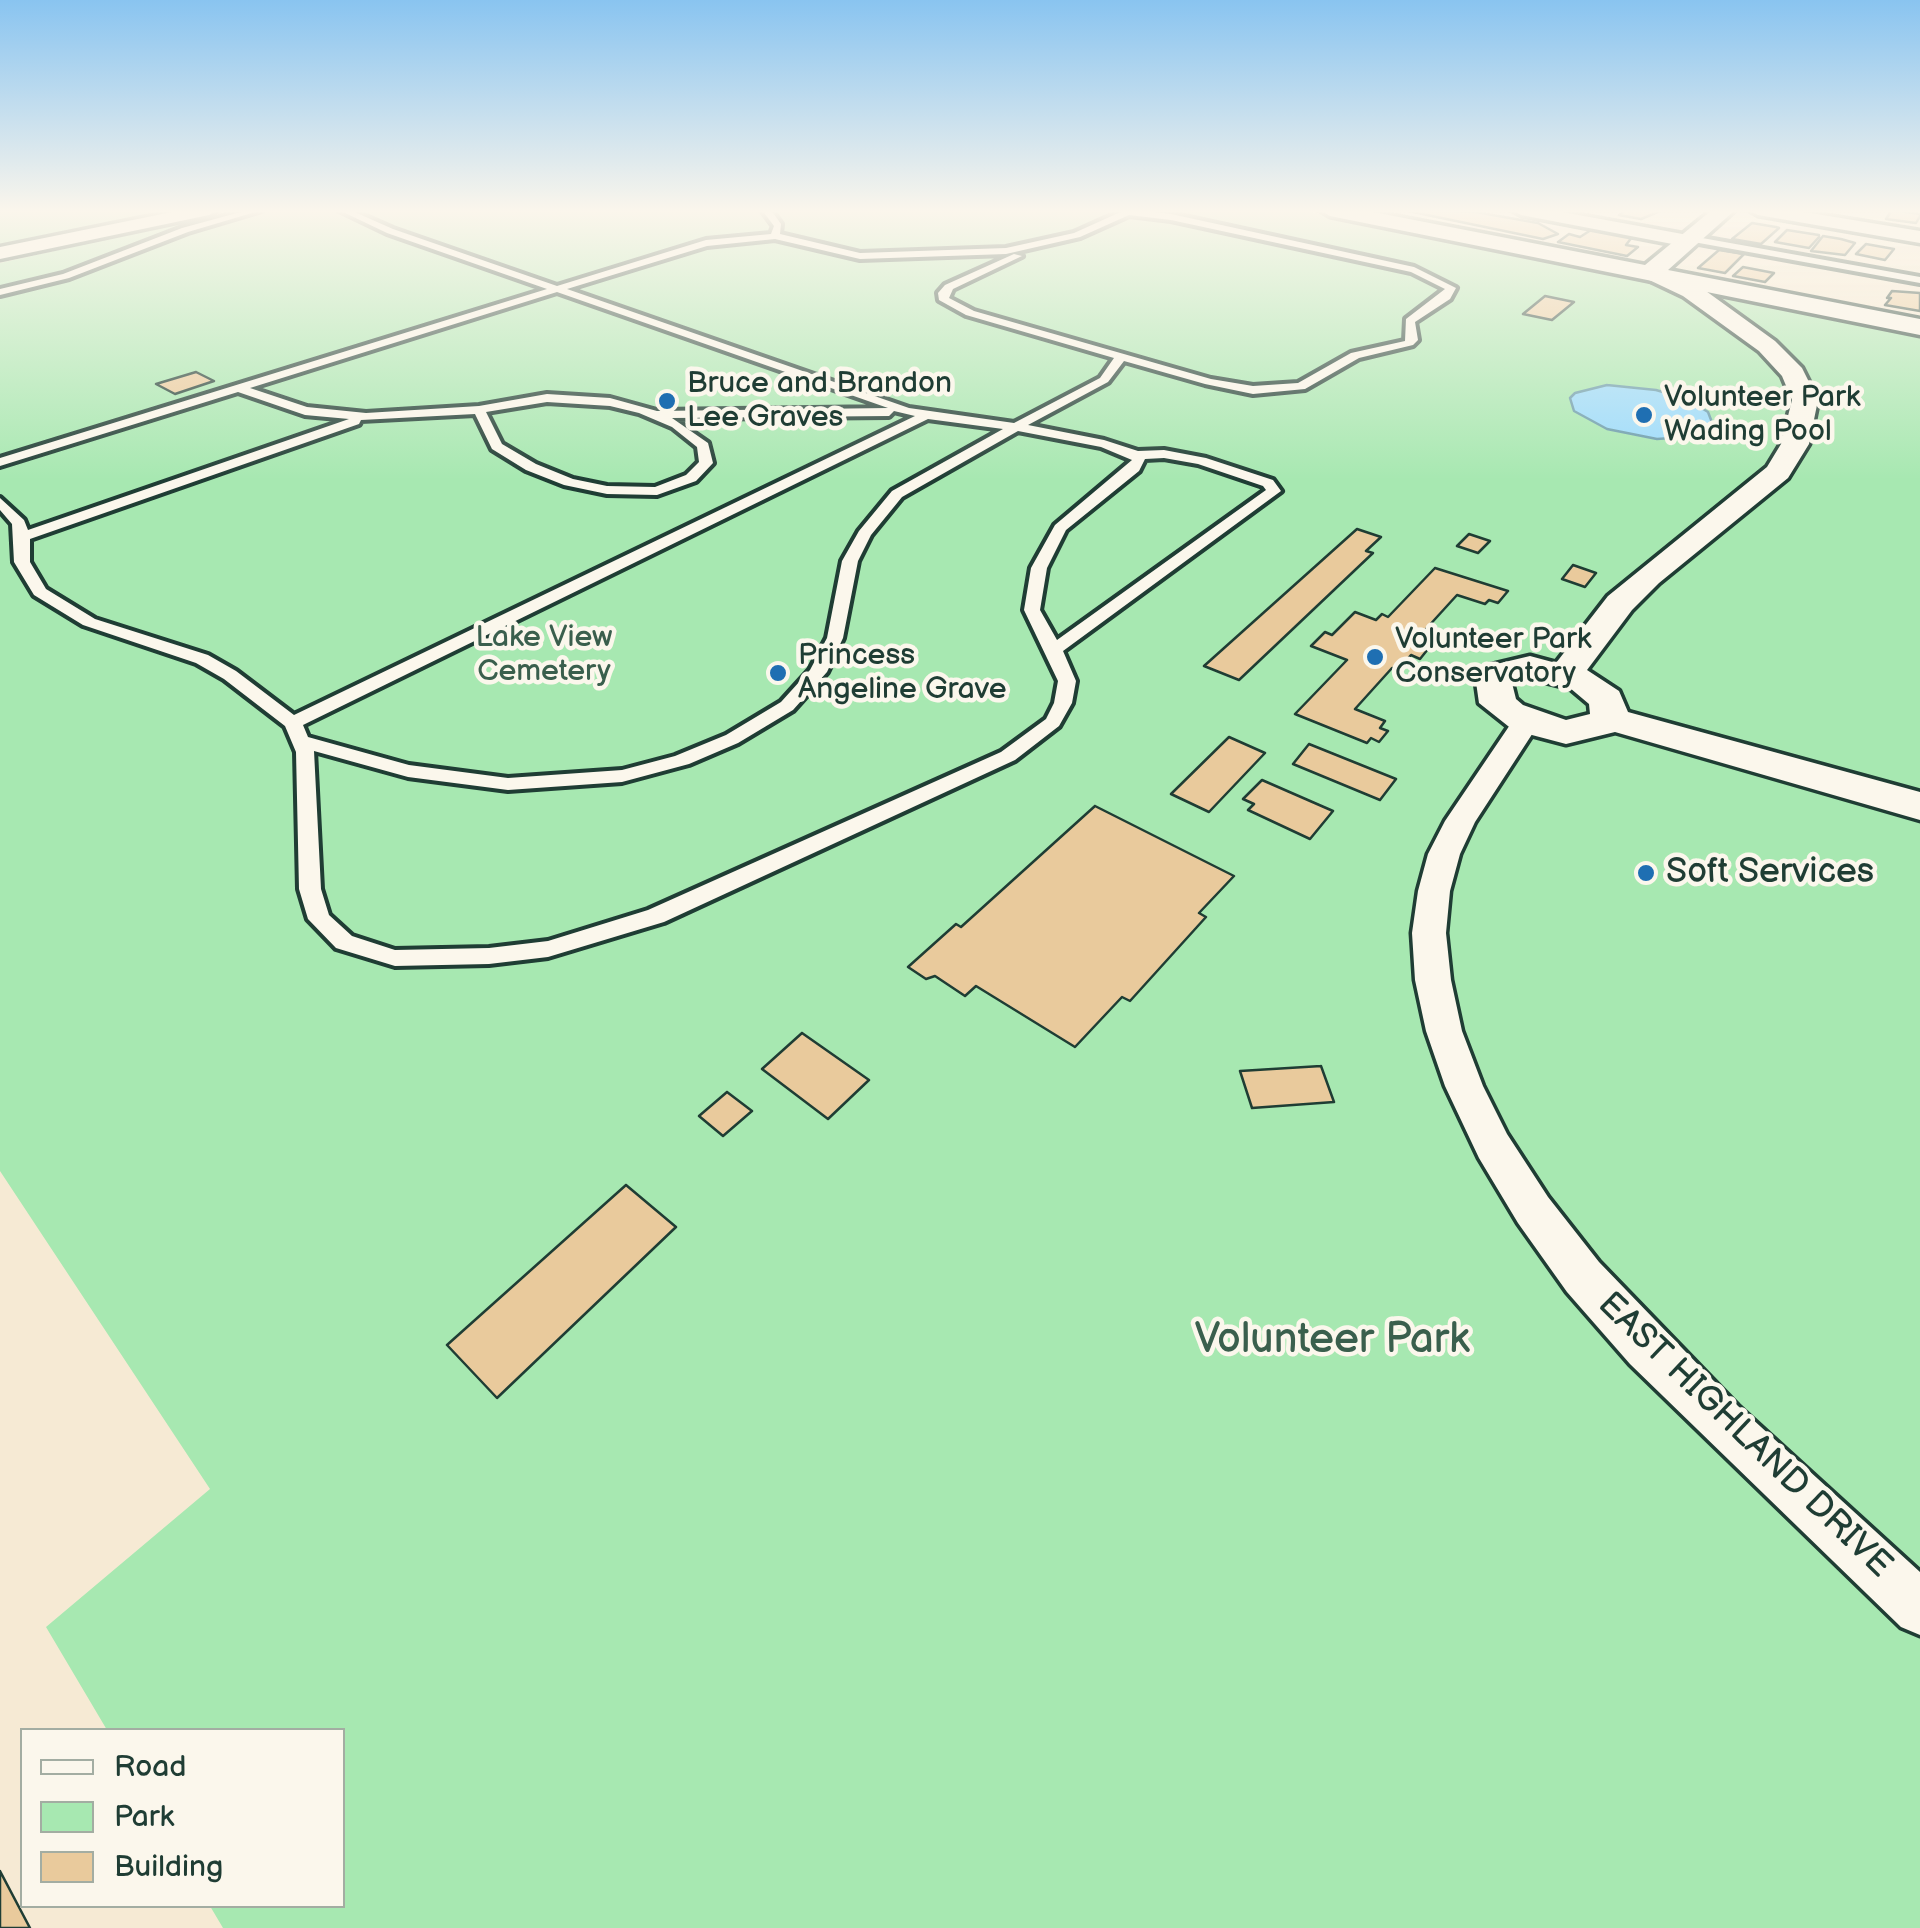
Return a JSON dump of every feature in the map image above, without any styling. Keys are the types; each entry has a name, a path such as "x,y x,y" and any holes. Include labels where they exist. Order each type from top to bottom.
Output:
{"street":[{"path":"1567,673 1620,603 1778,472 1795,444 1805,400 1793,372 1767,346 1705,300"},
{"path":"1787,300 1920,326"},
{"path":"1530,667 1567,673 1584,680 1606,699 1608,718 1599,726 1566,732 1526,722 1498,703 1494,682 1513,669 1530,667"},
{"path":"1608,718 1920,806"},
{"name":"EAST HIGHLAND DRIVE","path":"1526,722 1460,821 1444,854 1434,892 1429,933 1433,980 1444,1031 1464,1086 1533,1210 1596,1292 1721,1423 1920,1608"}],"lane":[{"path":"0,462 521,300"},
{"path":"588,300 916,414"},
{"path":"944,300 960,310 1121,357 1243,390 1276,391 1301,386 1355,354 1409,344 1413,340 1410,322 1442,300"},
{"path":"304,742 408,771 508,784 622,776 682,760 732,740 787,706 818,672 835,638 850,561 886,506 916,480 1104,380 1121,357"},
{"path":"237,388 305,410 366,417 479,410 566,398 626,405 656,414 698,440 705,450 706,463 697,474 670,488 636,492 569,482 531,467 490,438 479,410"},
{"path":"656,414 916,414 1017,427 1112,446 1137,455 1164,454 1201,461 1268,483 1274,491 1054,649"},
{"path":"293,723 916,414"},
{"path":"23,536 366,417"},
{"path":"0,502 18,523 23,536 25,572 40,592 109,630 202,658 293,723 304,742 310,889 319,919 327,930 368,952 396,958 519,953 585,939 656,916 1008,756 1036,738 1058,714 1067,681 1032,610 1034,581 1044,552 1070,517 1134,468 1139,460 1137,455"}],"green space":[{"name":"Volunteer Park","path":"0,300 1747,300 1920,335 1920,1928 223,1928 211,1908 345,1908 345,1728 106,1728 46,1627 210,1489 0,1171"}],"water":[{"name":"Volunteer Park Wading Pool","path":"1607,385 1656,390 1687,399 1708,412 1713,425 1700,436 1657,439 1607,429 1574,411 1570,398 1575,393"}],"building":[{"path":"1540,300 1574,302 1552,320 1523,314"},
{"path":"1889,300 1920,300 1920,311 1885,305"},
{"path":"196,372 214,381 175,394 156,384"},
{"path":"1357,529 1381,537 1366,551 1373,553 1239,680 1204,666"},
{"path":"1469,534 1490,541 1478,553 1457,546"},
{"path":"1573,565 1596,573 1585,587 1562,579"},
{"name":"Volunteer Park Conservatory","path":"1435,568 1508,591 1498,603 1489,600 1485,604 1457,595 1426,629 1432,631 1419,646 1428,649 1420,659 1411,655 1398,670 1392,668 1355,709 1385,721 1380,728 1388,731 1379,742 1371,738 1367,743 1295,714 1347,660 1311,646 1325,632 1332,635 1355,612 1376,620 1382,614 1388,617"},
{"path":"1229,737 1265,753 1209,812 1171,794"},
{"path":"1309,744 1396,779 1380,800 1293,764"},
{"path":"1262,780 1333,811 1310,839 1248,810 1254,804 1243,799"},
{"path":"1095,806 1234,876 1199,913 1206,917 1130,1001 1122,997 1075,1047 976,986 965,996 935,976 926,979 908,967 956,924 961,927"},
{"path":"802,1033 869,1080 828,1119 762,1069"},
{"path":"1321,1066 1334,1102 1252,1108 1240,1071"},
{"path":"727,1092 752,1111 723,1136 699,1116"},
{"path":"626,1185 676,1227 497,1398 447,1345"},
{"path":"0,1871 30,1928 0,1928"}],"place":[{"name":"Bruce and Brandon Lee Graves","path":"667,401"},
{"name":"Volunteer Park Wading Pool","path":"1644,415"},
{"name":"Volunteer Park Conservatory","path":"1375,657"},
{"name":"Princess Angeline Grave","path":"778,673"},
{"name":"Soft Services","path":"1646,873"}],"park label":[{"name":"Lake View Cemetery","path":"544,655"}]}
